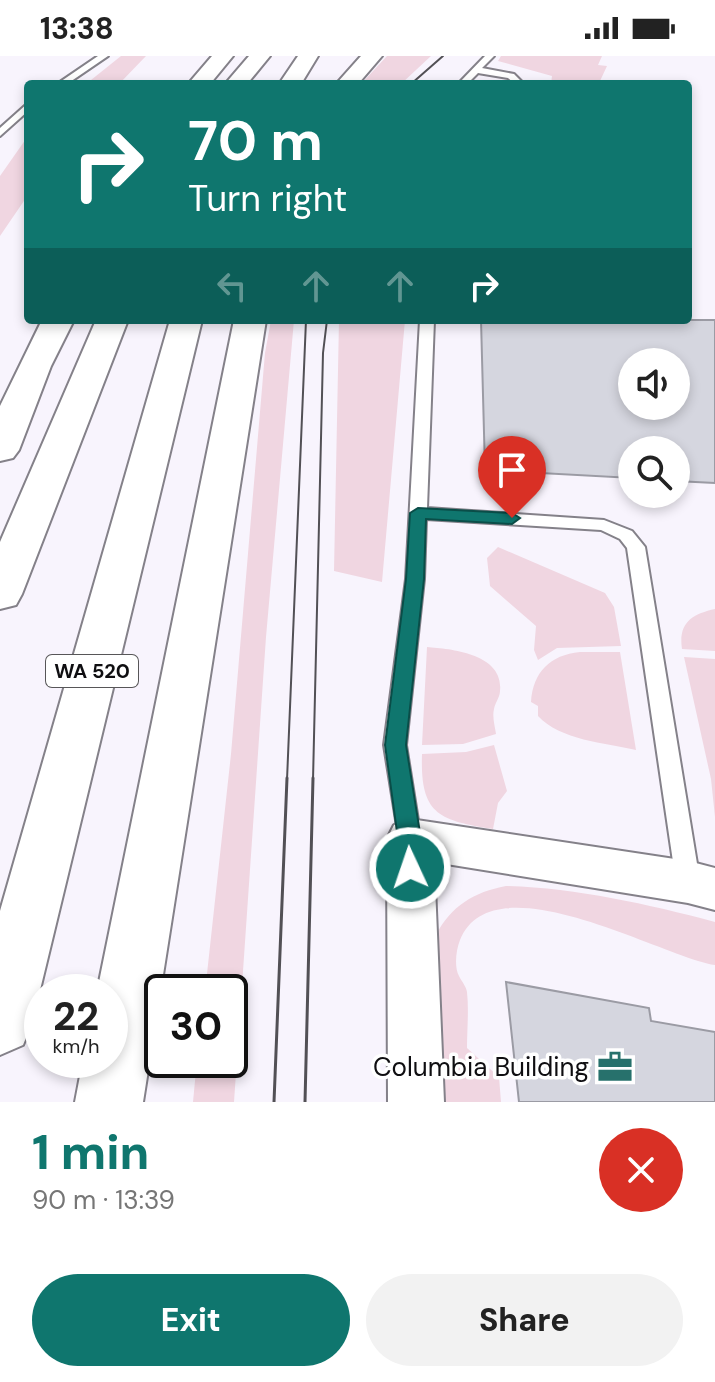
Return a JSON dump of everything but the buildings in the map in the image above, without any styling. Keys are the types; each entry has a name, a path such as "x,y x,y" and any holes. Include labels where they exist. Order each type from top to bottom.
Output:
{"highway":[{"path":"183,80 200,56"},
{"path":"202,80 223,56"},
{"path":"239,80 260,56"},
{"path":"293,80 308,56"},
{"path":"336,80 350,56"},
{"path":"351,80 372,56"},
{"path":"0,450 34,366 56,324"},
{"path":"0,594 110,324"},
{"name":"WA 520","path":"0,1023 185,324"},
{"path":"109,1102 249,324"}],"street":[{"path":"416,1102 410,839 701,886"}],"lane":[{"path":"67,80 104,56"},
{"path":"467,80 490,56"},
{"path":"478,70 511,76 516,80"},
{"path":"0,133 19,110"},
{"path":"410,839 395,745 415,579 427,324"},
{"path":"418,513 604,525 626,535 636,547 701,886"}],"shaded area":[{"path":"121,56 146,56 123,80 91,80"},
{"path":"387,56 431,56 405,80 365,80"},
{"path":"501,56 602,56 598,65 607,66 600,80 552,80 552,76 498,61"},
{"path":"24,142 24,201 0,236 0,176"},
{"path":"270,324 294,324 266,637 243,974 207,974 231,754 265,353"},
{"path":"339,324 405,324 382,582 334,571"},
{"path":"498,547 605,593 614,607 621,646 557,648 538,660 534,650 536,626 490,586 487,558"},
{"path":"715,609 715,651 682,649 682,632 688,621"},
{"path":"427,647 462,652 485,661 494,669 500,691 493,712 496,734 463,744 422,745"},
{"path":"580,652 620,652 636,750 571,735 547,724 538,716 538,706 531,702 539,674 552,661"},
{"path":"684,657 715,659 715,817 711,779"},
{"path":"494,745 507,791 498,803 493,829 458,822 436,811 425,790 422,754 466,752"},
{"path":"506,886 611,898 715,922 715,965 580,919 541,910 506,908 478,917 460,940 456,968 467,992 467,1048 499,1077 501,1102 433,1102 436,935 456,908 474,896"},
{"path":"195,1078 236,1078 234,1102 193,1102"}],"tram line":[{"path":"416,80 443,56"},
{"path":"287,780 306,324"},
{"path":"313,780 323,353 327,324"},
{"path":"274,1102 287,778"},
{"path":"305,1102 313,778"}],"place":[{"name":"Columbia Building","path":"615,1067"}],"route":[{"path":"410,868 410,839 395,745 415,579 418,513 512,518"}]}
